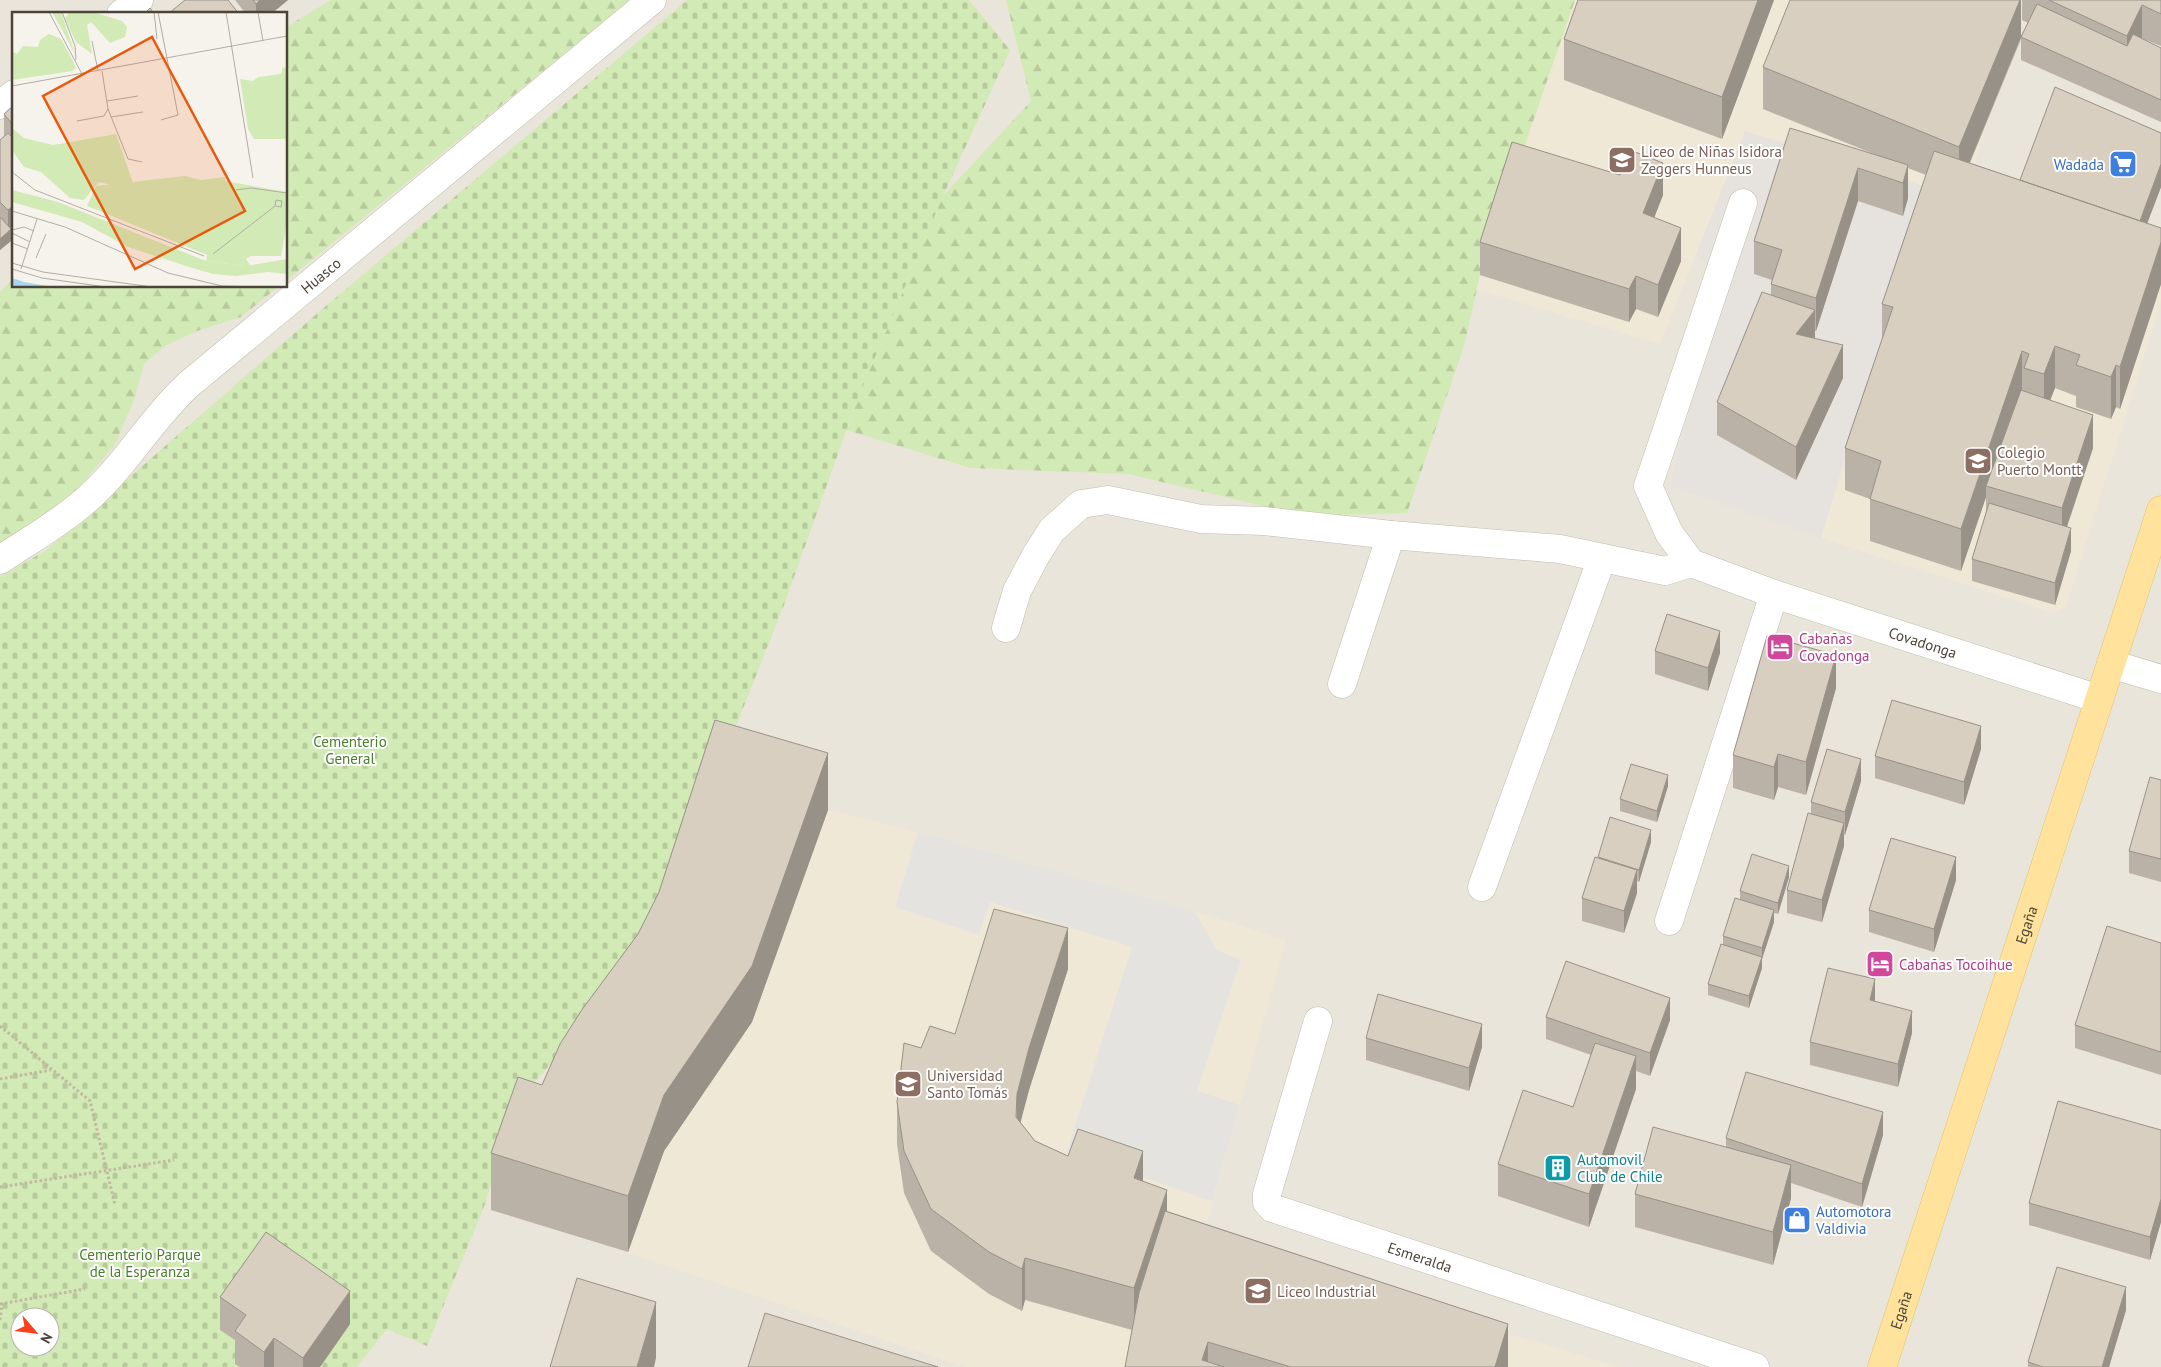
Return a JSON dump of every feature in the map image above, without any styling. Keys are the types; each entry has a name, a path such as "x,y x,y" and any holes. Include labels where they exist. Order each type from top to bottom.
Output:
{"main road":[{"name":"Egaña","path":"1882,1367 2161,510"}],"street":[{"path":"124,12 139,0"},
{"name":"Huasco","path":"0,560 85,501 114,471 171,401 188,385 652,0"},
{"path":"0,105 12,96"},
{"path":"1006,628 1017,591 1052,530 1081,504 1108,500 1201,519 1264,521 1560,549 1665,571 1691,563 1669,533 1648,486 1743,203"},
{"path":"1342,684 1391,534"},
{"path":"1482,886 1602,558"},
{"name":"Covadonga","path":"1691,563 1774,594 2099,699"},
{"path":"1669,921 1774,594"},
{"path":"2111,664 2161,680"},
{"name":"Esmeralda","path":"1318,1021 1267,1194 1267,1202 1272,1208 1755,1367"}],"path":[{"path":"0,1026 90,1101 115,1205"},
{"path":"0,1079 52,1070"},
{"path":"0,1187 174,1160"},
{"path":"0,1320 1,1304 85,1289"}],"shaded area":[{"path":"0,0 2161,0 2161,1367 0,1367"},
{"path":"1570,0 2026,0 2015,27 1965,199 2161,267 2161,302 2066,607 2053,613 1821,538 1868,383 1934,189 1745,131 1660,344 1464,286"},
{"path":"1745,131 1934,189 1868,383 1821,538 1669,486 1726,273 1696,255"},
{"name":"Universidad Santo Tomás","path":"828,810 918,832 1194,911 1286,940 1202,1240 1619,1367 965,1367 558,1229"},
{"path":"918,832 1194,911 1217,950 1241,960 1197,1091 1240,1105 1212,1201 1067,1151 1132,947 990,902 979,935 895,907"}],"green space":[{"path":"331,0 630,0 288,279 288,26"},
{"name":"Cementerio General","path":"687,0 969,0 1010,50 943,196 858,398 784,605 642,963 522,1096 505,1140 484,1207 427,1346 387,1329 357,1367 0,1367 0,577 45,551 313,317"},
{"path":"1006,0 1575,0 1480,275 1464,346 1407,513 1306,516 1128,474 970,468 847,430 858,398 943,196 1031,101"},
{"path":"12,281 12,288 277,288 241,317 197,331 165,346 144,364 135,398 114,446 81,485 49,515 0,545 0,291"}],"building":[{"path":"185,0 228,0 237,12 170,12"},
{"path":"1578,0 1758,0 1722,97 1564,39"},
{"path":"1790,0 2020,0 1959,147 1763,67"},
{"path":"2049,0 2161,0 2161,14 2142,5 2127,36"},
{"path":"2037,4 2127,46 2133,34 2161,48 2161,100 2021,37"},
{"path":"2055,87 2161,133 2161,164 2140,221 2020,180"},
{"path":"12,107 12,124 4,114"},
{"path":"1790,128 1908,165 1903,183 1858,168 1816,298 1771,284 1782,250 1754,241"},
{"path":"8,133 12,137 12,207 8,210 0,202 0,140"},
{"path":"1512,142 1620,175 1630,150 1663,163 1643,213 1681,228 1658,285 1636,276 1629,289 1480,242"},
{"path":"1934,151 2161,228 2161,242 2120,367 2116,365 2111,377 2076,365 2080,355 2055,346 2044,374 2024,368 2029,354 2022,351 1961,529 1870,499 1881,461 1845,448 1893,307 1882,304"},
{"path":"0,217 11,229 0,239"},
{"path":"1762,292 1815,310 1796,334 1843,345 1796,447 1717,402"},
{"path":"2021,390 2093,415 2062,508 1986,486"},
{"path":"1989,503 2071,528 2055,583 1972,559"},
{"path":"1667,614 1720,631 1708,668 1655,651"},
{"path":"1767,636 1836,655 1806,762 1778,754 1774,767 1733,755"},
{"path":"1892,700 1981,726 1964,782 1875,756"},
{"path":"715,720 828,753 752,966 664,1095 628,1196 491,1153 518,1077 542,1085 560,1044 581,1011 638,934 659,892"},
{"path":"1827,749 1861,759 1845,812 1811,802"},
{"path":"1631,764 1668,775 1657,811 1620,799"},
{"path":"2150,777 2161,780 2161,859 2129,851"},
{"path":"1808,813 1844,823 1822,900 1787,890"},
{"path":"1610,817 1651,830 1639,870 1598,857"},
{"path":"1891,838 1956,857 1934,929 1869,910"},
{"path":"1752,854 1789,866 1778,903 1740,891"},
{"path":"1595,857 1637,870 1624,911 1582,898"},
{"path":"1735,898 1774,910 1762,948 1723,936"},
{"path":"994,909 1068,928 1029,1048 1017,1094 1016,1117 1035,1141 1068,1156 1078,1129 1143,1151 1134,1178 1167,1190 1134,1288 1025,1258 1022,1269 989,1252 931,1209 904,1151 897,1102 904,1043 921,1048 930,1026 955,1034"},
{"path":"2107,926 2161,943 2161,1052 2075,1025"},
{"path":"1721,944 1762,957 1749,996 1708,984"},
{"path":"1566,961 1670,998 1650,1053 1546,1017"},
{"path":"1828,968 1875,979 1870,1000 1912,1011 1898,1064 1810,1042"},
{"path":"1378,994 1482,1024 1469,1068 1366,1038"},
{"path":"1595,1043 1636,1056 1589,1194 1498,1164 1523,1090 1573,1107"},
{"path":"1746,1072 1883,1112 1862,1184 1726,1138"},
{"path":"2058,1101 2161,1130 2161,1199 2150,1237 2029,1203"},
{"path":"1653,1127 1791,1165 1773,1232 1635,1194"},
{"name":"Liceo Industrial","path":"1165,1211 1508,1324 1495,1367 1291,1367 1208,1342 1202,1360 1224,1367 1125,1367 1139,1293"},
{"path":"266,1232 350,1291 303,1358 274,1338 264,1352 235,1331 246,1315 220,1297"},
{"path":"2057,1267 2126,1287 2102,1367 2043,1367 2028,1362"},
{"path":"577,1278 656,1302 637,1367 550,1367"},
{"path":"765,1313 938,1367 748,1367"}],"place":[{"name":"Liceo de Niñas Isidora Zeggers Hunneus","path":"1622,160"},
{"name":"Wadada","path":"2123,164"},
{"name":"Colegio Puerto Montt","path":"1978,461"},
{"name":"Cabañas Covadonga","path":"1780,647"},
{"name":"Cabañas Tocoihue","path":"1880,964"},
{"name":"Universidad Santo Tomás","path":"908,1084"},
{"name":"Automovil Club de Chile","path":"1558,1168"},
{"name":"Automotora Valdivia","path":"1797,1220"},
{"name":"Liceo Industrial","path":"1258,1291"}],"park label":[{"name":"Cementerio Parque de la Esperanza","path":"140,1262"}]}
